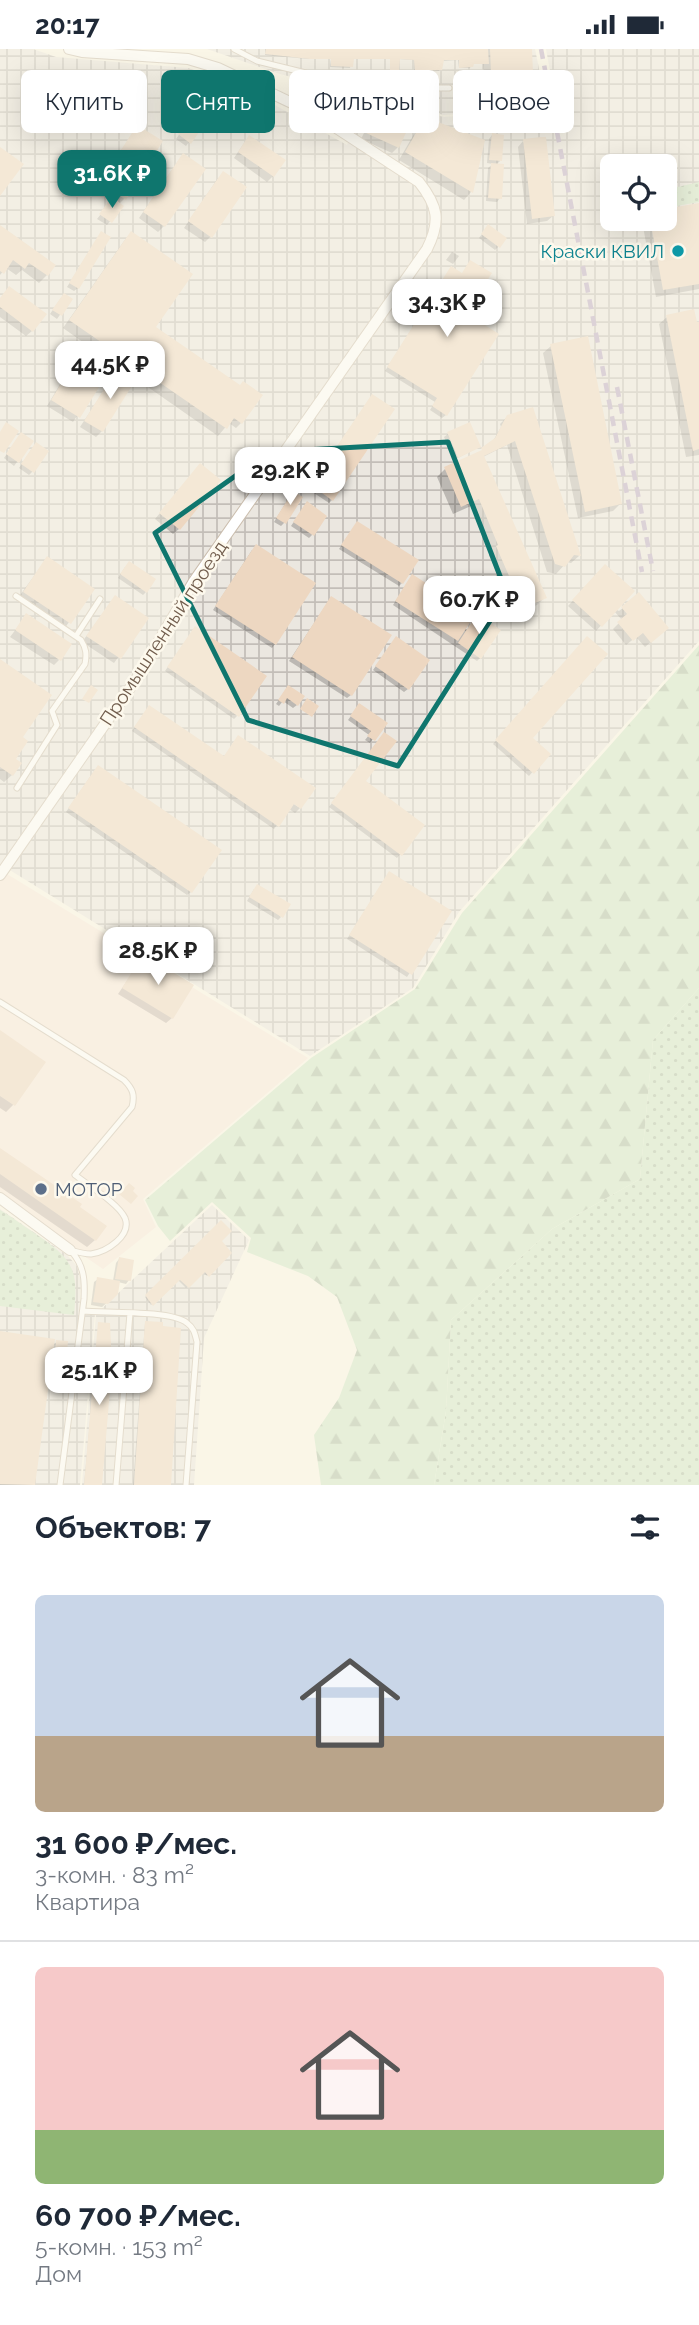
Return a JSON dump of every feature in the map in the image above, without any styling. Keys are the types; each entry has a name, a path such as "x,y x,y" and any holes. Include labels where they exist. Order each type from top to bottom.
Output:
{"street":[{"name":"Промышленный проезд","path":"0,875 139,675 194,581 435,234 436,216 431,197 419,182 314,114 218,68 188,59 69,49"},
{"path":"0,1198 70,1250"}],"lane":[{"path":"234,49 257,61 294,70"},
{"path":"439,88 450,88"},
{"path":"16,596 76,636 85,646 87,655 85,664 52,711 57,725 18,788"},
{"path":"76,636 100,599"},
{"path":"0,1002 124,1080 132,1088 132,1107 75,1175 120,1211 126,1220 126,1229 106,1250 83,1254 70,1250"},
{"path":"60,1485 85,1281 81,1263 70,1250"},
{"path":"83,1311 173,1317 185,1321 194,1331 197,1342 186,1485"},
{"path":"116,1485 130,1313"}],"highlighted area":[{"path":"448,442 507,594 398,766 248,720 155,533 269,452"}],"shaded area":[{"path":"0,49 33,49 56,57 194,70 161,70 161,133 275,133 275,105 289,113 289,133 325,133 347,145 352,133 439,133 439,116 453,116 453,133 574,133 574,70 550,70 546,49 699,49 699,641 459,912 413,988 310,1056 0,864"},
{"path":"207,49 535,49 539,70 453,70 453,114 444,115 439,114 439,70 289,70 289,76"},
{"path":"2,871 308,1058 143,1199 156,1227 103,1269 0,1198"},
{"path":"212,1205 249,1240 204,1338 194,1485 82,1485 96,1314"},
{"path":"0,1209 67,1255 77,1266 81,1282 79,1312 95,1314 80,1485 0,1485"}],"green space":[{"path":"699,182 699,202 677,206 677,187"},
{"path":"699,645 699,988 653,1040 640,1179 552,1229 451,1320 446,1411 434,1485 321,1485 314,1435 339,1398 357,1350 337,1297 308,1276 247,1252 251,1238 212,1202 170,1241 158,1226 145,1200 311,1058 415,989 462,913"},
{"path":"699,988 699,1485 434,1485 446,1411 451,1320 552,1229 640,1179 653,1040"},
{"path":"0,1210 57,1249 70,1265 75,1285 74,1315 0,1306"}],"building":[{"path":"266,49 488,49 489,64 459,68 459,60 444,60 442,70 415,70 414,60 400,59 399,70 390,70 390,59 354,59 353,67 331,66 331,59 265,54"},
{"path":"490,49 532,49 533,70 491,70"},
{"path":"439,122 453,128 453,133 467,133 485,140 473,193 405,152 416,133 439,133"},
{"path":"147,131 163,141 126,200 100,183 132,133"},
{"path":"179,133 198,133 191,144"},
{"path":"366,133 406,133 399,148"},
{"path":"492,133 504,135 502,161 489,160"},
{"path":"249,135 286,160 274,177 238,152"},
{"path":"546,137 555,216 532,219 523,139"},
{"path":"0,147 24,164 0,196"},
{"path":"183,153 206,169 165,227 143,212"},
{"path":"491,163 504,164 502,199 488,198"},
{"path":"223,171 247,187 212,238 188,221"},
{"path":"112,197 124,206 112,223 99,214"},
{"name":"Краски КВИЛ","path":"699,203 699,284 663,290 652,231 677,231 677,207"},
{"path":"488,224 507,238 500,248 481,234"},
{"path":"0,225 56,265 48,276 29,263 25,269 13,260 4,274 0,271"},
{"path":"101,231 111,237 79,289 69,283"},
{"path":"131,231 193,274 156,327 240,385 243,381 263,395 242,424 234,418 227,429 69,320"},
{"path":"470,260 492,273 466,313 499,334 447,416 432,406 437,398 387,367 451,266 462,273"},
{"path":"9,286 47,314 33,332 0,307 0,298"},
{"path":"64,293 73,299 62,316 52,310"},
{"path":"694,309 699,322 699,449 693,451 666,315"},
{"path":"588,336 622,504 585,512 550,344"},
{"path":"95,351 114,363 80,418 51,400 70,369 81,375"},
{"path":"116,370 135,381 103,432 84,421"},
{"path":"372,394 395,409 333,501 311,485"},
{"path":"533,407 581,556 574,555 565,567 555,564 515,441 484,456 547,598 523,608 479,499 461,507 444,467 482,450 481,448 495,438 507,415"},
{"path":"6,422 19,431 4,453 0,451 0,432"},
{"path":"470,422 481,447 458,458 447,432"},
{"path":"21,432 34,441 19,463 6,454"},
{"path":"36,442 49,451 34,473 21,464"},
{"path":"200,463 221,480 180,530 159,513"},
{"path":"293,491 303,497 286,524 276,518"},
{"path":"307,501 327,516 314,536 293,522"},
{"path":"357,521 419,560 403,584 341,545"},
{"path":"256,544 316,583 276,645 215,606"},
{"path":"47,556 95,589 71,624 23,592"},
{"path":"129,561 156,579 147,593 120,574"},
{"path":"605,564 635,591 602,627 572,600"},
{"path":"412,574 475,615 458,641 395,601"},
{"path":"639,592 669,628 651,643 643,633 633,641 617,622 627,614 621,607"},
{"path":"115,595 149,618 121,659 86,636"},
{"path":"331,596 392,635 352,696 292,657"},
{"path":"26,613 72,644 61,661 15,630"},
{"path":"477,614 501,630 481,659 458,643"},
{"path":"195,626 267,676 239,717 167,667"},
{"path":"396,636 430,660 409,690 375,666"},
{"path":"587,636 608,654 533,738 551,754 534,774 495,740"},
{"path":"0,659 52,695 23,737 28,741 16,759 22,763 13,776 0,767"},
{"path":"91,685 98,690 89,703 82,699"},
{"path":"288,685 305,696 298,706 287,698 284,704 278,700"},
{"path":"307,698 319,706 312,717 300,709"},
{"path":"359,703 388,723 375,741 367,736 371,731 350,716"},
{"path":"149,705 224,756 238,735 316,788 301,809 294,804 279,827 134,727"},
{"path":"384,732 397,741 366,781 425,825 402,856 331,803"},
{"path":"98,765 222,850 192,893 68,808"},
{"path":"389,871 452,911 412,975 349,935"},
{"path":"257,884 291,904 283,918 249,897"},
{"path":"143,954 194,985 173,1019 122,988"},
{"path":"0,1030 46,1062 15,1106 0,1096"},
{"name":"МОТОР","path":"0,1148 82,1204 80,1207 107,1226 96,1241 0,1174"},
{"path":"129,1183 138,1196 131,1204 119,1194"},
{"path":"221,1220 232,1231 222,1241 232,1253 209,1277 205,1272 189,1288 180,1280 153,1306 145,1295"},
{"path":"119,1257 134,1260 131,1281 115,1279"},
{"path":"97,1277 120,1281 118,1294 108,1304 93,1302"},
{"path":"145,1321 163,1322 163,1326 181,1328 171,1485 134,1485"},
{"path":"98,1322 110,1323 112,1366 102,1485 84,1485"},
{"path":"0,1331 55,1339 35,1485 0,1484"},
{"path":"56,1340 68,1341 67,1353 55,1352"}],"railway":[{"path":"541,49 642,572"},
{"path":"617,387 653,571"}],"place":[{"name":"Краски КВИЛ","path":"678,251"},
{"name":"МОТОР","path":"41,1189"}]}
